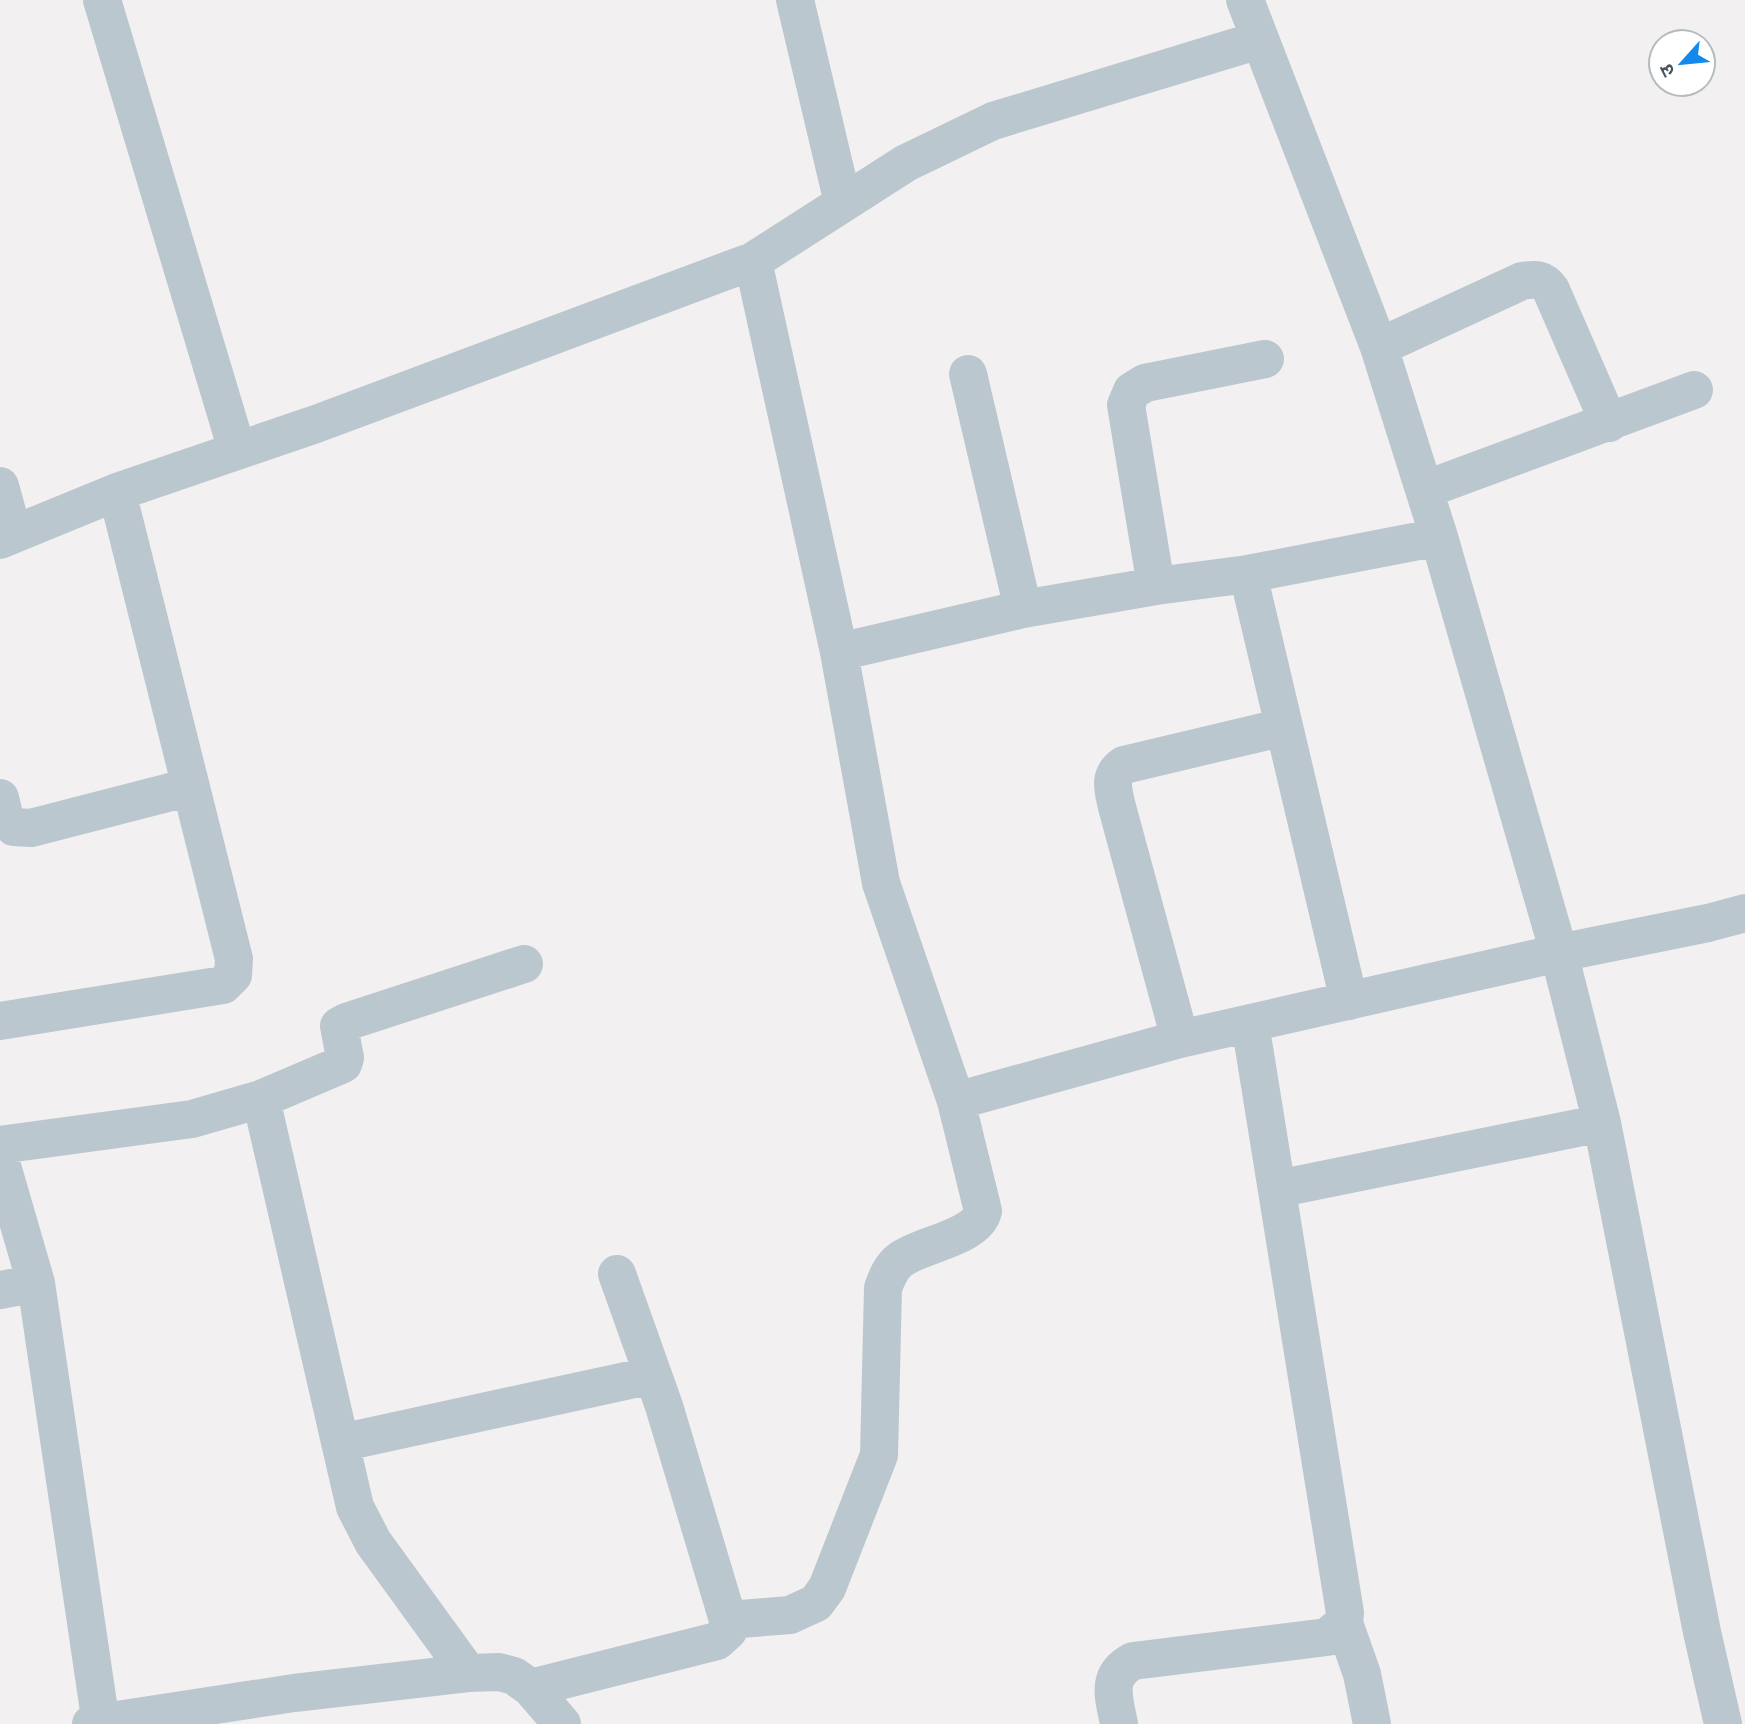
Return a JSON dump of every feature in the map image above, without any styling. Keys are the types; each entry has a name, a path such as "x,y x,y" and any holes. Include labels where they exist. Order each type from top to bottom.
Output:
{"street":[{"path":"102,0 237,450"},
{"path":"795,0 843,203"},
{"path":"1245,0 1379,347 1439,537 1559,953 1602,1123 1702,1632 1723,1724"},
{"path":"0,486 7,537 117,492 317,424 753,261 906,163 993,121 1259,40"},
{"path":"728,1620 790,1615 816,1603 827,1588 879,1455 883,1288 889,1273 899,1261 910,1254 972,1228 981,1220 983,1211 956,1101 880,883 839,652 753,261"},
{"path":"1379,347 1522,281 1535,278 1546,283 1551,290 1609,423"},
{"path":"1156,586 1126,405 1132,391 1145,383 1265,359"},
{"path":"968,374 1023,609"},
{"path":"1424,490 1694,390"},
{"path":"0,1021 223,985 233,975 234,959 117,492"},
{"path":"839,652 1023,609 1248,573 1439,537"},
{"path":"1248,573 1349,1001"},
{"path":"1180,1039 1117,807 1112,783 1115,771 1124,765 1284,727"},
{"path":"0,798 5,819 14,827 31,828 190,787"},
{"path":"956,1101 1180,1039 1745,913"},
{"path":"0,1145 192,1119 261,1099 343,1064 345,1058 339,1026 346,1022 524,964"},
{"path":"1251,1023 1345,1613 1344,1623 1362,1674 1372,1724"},
{"path":"261,1099 355,1507 373,1542 468,1673"},
{"path":"1277,1189 1602,1123"},
{"path":"0,1159 18,1286 98,1723 294,1693 468,1673 508,1673 531,1688 562,1724"},
{"path":"531,1688 718,1640 728,1631 728,1620 653,1375 617,1274"},
{"path":"340,1443 653,1375"},
{"path":"1119,1724 1113,1694 1115,1676 1121,1667 1133,1661 1327,1637 1344,1623"}]}
